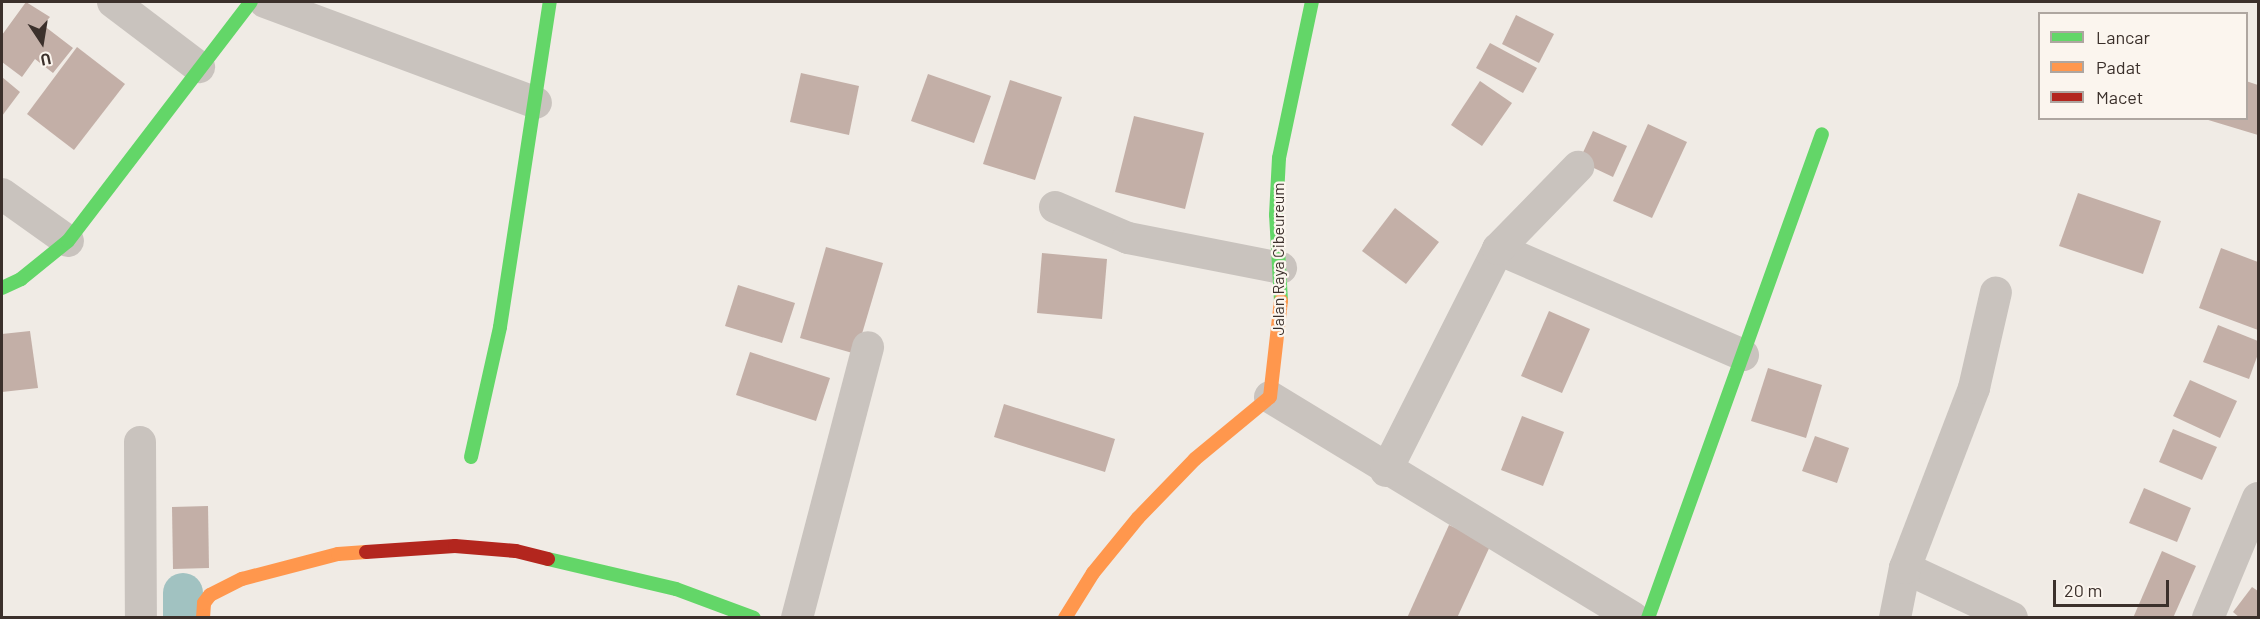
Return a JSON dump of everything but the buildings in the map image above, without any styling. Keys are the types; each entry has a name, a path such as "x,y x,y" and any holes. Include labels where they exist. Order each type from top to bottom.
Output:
{"street":[{"path":"113,2 199,66"},
{"path":"2,288 21,279 68,241 199,66 251,2"},
{"path":"265,2 536,103"},
{"path":"471,457 500,327 550,2"},
{"name":"Jalan Raya Cibeureum","path":"1270,397 1277,354 1281,268 1276,214 1279,158 1312,2"},
{"path":"1648,618 1822,134"},
{"path":"1386,471 1498,249 1578,166"},
{"path":"2,194 68,241"},
{"path":"1055,207 1128,238 1281,268"},
{"path":"1498,249 1743,355"},
{"path":"1895,618 1905,568 1974,388 1996,292"},
{"path":"797,618 868,347"},
{"path":"1065,618 1093,573 1146,509 1195,459 1270,397 1386,471 1633,618"},
{"path":"140,442 141,618"},
{"path":"2208,618 2259,498"},
{"path":"203,618 204,603 210,595 242,579 338,554 454,546 516,551 676,589 754,618"},
{"path":"1905,568 2012,618"}],"waterway":[{"path":"183,593 183,618"}],"traffic: fast":[{"path":"2,288 21,279 68,241 251,2"},
{"path":"471,457 500,327 550,2"},
{"path":"1281,301 1276,215 1279,158 1312,2"},
{"path":"1648,618 1822,134"},
{"path":"548,559 676,589 754,618"}],"traffic: slow":[{"path":"1065,618 1093,573 1138,518 1195,459 1270,397 1281,301"},
{"path":"203,618 204,603 210,595 242,579 338,554 366,552"}],"traffic: jam":[{"path":"366,552 455,546 516,551 548,559"}]}
